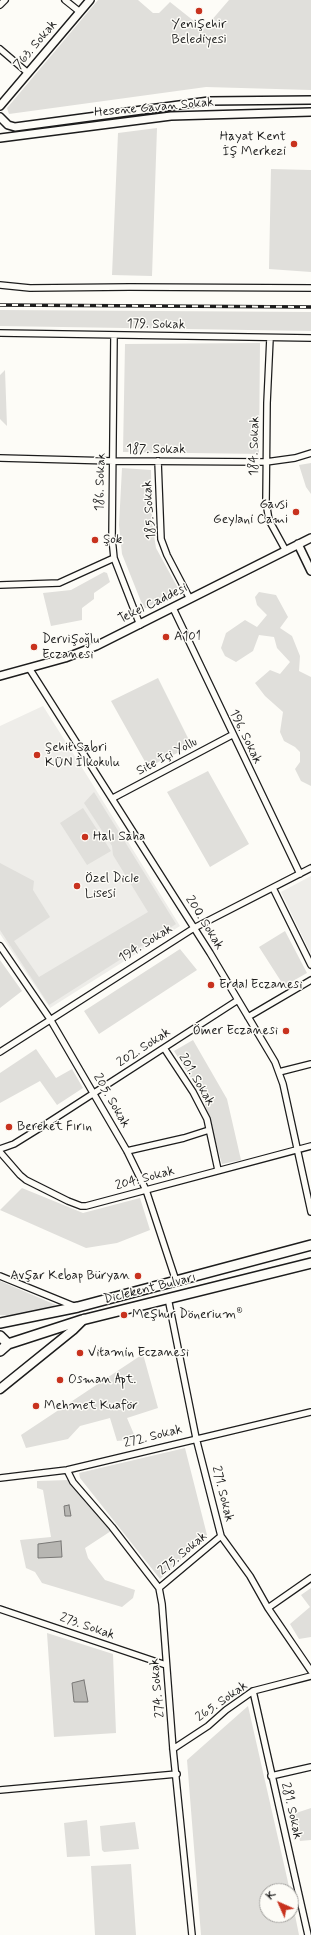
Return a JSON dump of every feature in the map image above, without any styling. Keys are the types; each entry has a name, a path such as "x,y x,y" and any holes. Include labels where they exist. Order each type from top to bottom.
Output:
{"main road":[{"name":"Diclekent Bulvarı","path":"0,1324 78,1307 311,1245"},
{"name":"Diclekent Bulvarı","path":"0,1352 8,1344 84,1320 311,1263"},
{"path":"0,1389 84,1320"},
{"path":"0,1336 8,1344"}],"street":[{"path":"0,5 5,0"},
{"path":"65,0 80,12"},
{"name":"763. Sokak","path":"0,106 90,0"},
{"path":"0,49 28,73"},
{"path":"0,117 8,125 15,127 209,100 311,100"},
{"name":"Hesene Gavan Sokak","path":"0,138 171,116 311,112"},
{"path":"0,285 30,288 311,288"},
{"name":"179. Sokak","path":"0,333 311,338"},
{"name":"186. Sokak","path":"114,336 111,510 114,558 140,624"},
{"name":"184. Sokak","path":"270,338 266,502 269,520 286,551"},
{"name":"187. Sokak","path":"0,458 113,461 266,462 295,458 311,453"},
{"name":"185. Sokak","path":"158,461 161,539 190,599"},
{"name":"Tekel Caddesi","path":"0,676 96,646 311,538"},
{"path":"298,544 311,571"},
{"path":"0,585 60,583 114,558"},
{"name":"196. Sokak","path":"173,608 232,736 300,874"},
{"name":"200. Sokak","path":"29,668 194,928 275,1062 279,1072 311,1212"},
{"name":"Site İçi Yollu","path":"112,798 232,736"},
{"name":"194. Sokak","path":"0,1052 194,928 311,868"},
{"path":"273,888 311,965"},
{"name":"205. Sokak","path":"0,948 50,1019 127,1151 146,1190 176,1281"},
{"path":"248,1017 311,980"},
{"name":"202. Sokak","path":"0,1150 20,1140 238,1000"},
{"name":"201. Sokak","path":"164,1048 193,1092 207,1119 218,1170"},
{"path":"279,1072 311,1064"},
{"path":"127,1151 184,1138 209,1130"},
{"name":"204. Sokak","path":"0,1150 20,1175 26,1180 81,1206 104,1202 311,1146"},
{"path":"0,1276 78,1307"},
{"name":"271. Sokak","path":"168,1298 196,1438 221,1536 250,1576 268,1608 311,1671"},
{"name":"272. Sokak","path":"0,1478 67,1470 196,1438 311,1412"},
{"name":"274. Sokak","path":"67,1470 73,1482 112,1527 159,1588 162,1604 166,1666 172,1713 173,1749 177,1774 192,1935"},
{"name":"275. Sokak","path":"159,1588 221,1536"},
{"path":"268,1608 311,1578"},
{"name":"273. Sokak","path":"0,1609 166,1666"},
{"name":"265. Sokak","path":"173,1749 253,1692 311,1676"},
{"name":"281. Sokak","path":"253,1692 308,1935"},
{"path":"272,1776 311,1767"},
{"path":"0,1790 177,1774"}],"shaded area":[{"path":"98,0 138,0 153,13 159,13 170,2 204,29 229,0 311,0 311,90 206,87 9,114 7,108"},
{"path":"157,128 152,276 112,275 118,133"},
{"path":"271,169 311,170 311,272 269,269"},
{"path":"0,310 311,312 311,331 0,326"},
{"path":"260,343 259,454 123,452 125,344"},
{"path":"5,370 7,426 0,419 0,375"},
{"path":"311,463 311,494 306,487 299,465"},
{"path":"122,468 151,470 152,522 156,548 179,590 144,609 122,554 119,525"},
{"path":"104,572 107,573 110,582 94,593 94,599 82,608 82,620 51,626 43,593 71,590"},
{"path":"259,592 276,595 288,617 280,628 292,636 300,656 299,671 311,677 311,786 301,781 295,769 300,762 300,752 295,747 284,741 280,732 283,712 265,696 255,683 270,670 280,674 290,662 277,648 274,637 259,635 253,651 236,662 225,656 221,648 226,633 245,620 257,627 267,615 257,605 255,597"},
{"path":"158,678 192,746 148,767 111,701"},
{"name":"Özel Dicle Lisesi","path":"43,706 180,926 50,1008 0,934 0,726"},
{"path":"208,771 249,844 210,867 167,792"},
{"path":"94,792 176,924 49,1005 0,930 0,863 34,881 33,890 50,917 14,941 39,977 148,912 113,855 112,846 84,803"},
{"name":"Halı Saha","path":"83,808 111,851 87,865 60,823"},
{"path":"311,876 311,954 281,892"},
{"path":"285,931 307,973 284,986 259,947"},
{"path":"180,949 197,970 99,1034 84,1011"},
{"path":"0,960 22,991 0,1008"},
{"path":"193,1040 227,1099 241,1160 222,1164 203,1097 174,1051"},
{"path":"36,1049 56,1078 72,1069 83,1088 57,1105 40,1081 0,1103 0,1073"},
{"path":"22,1188 83,1213 140,1198 150,1230 117,1243 86,1248 0,1210"},
{"path":"0,1281 56,1305 44,1310 13,1316 0,1315"},
{"path":"143,1354 158,1408 127,1418 136,1439 117,1441 110,1418 80,1426 68,1439 26,1448 21,1435"},
{"path":"185,1448 207,1535 160,1579 80,1478 79,1473"},
{"path":"69,1480 111,1531 85,1548 88,1558 105,1580 135,1590 133,1598 122,1607 42,1583 35,1572 26,1568 20,1540 51,1537 43,1490 37,1488 37,1481"},
{"path":"69,1505 71,1516 65,1516 64,1506"},
{"path":"61,1541 62,1557 38,1558 38,1544"},
{"path":"311,1588 311,1637 299,1639 290,1624 310,1607 301,1595"},
{"path":"47,1633 113,1654 116,1733 54,1737"},
{"path":"84,1680 88,1702 74,1702 72,1683"},
{"path":"248,1706 288,1883 259,1883 259,1923 297,1923 299,1935 201,1935 187,1760"},
{"path":"311,1808 311,1840 300,1841 293,1814"},
{"path":"87,1820 90,1856 67,1857 64,1823"},
{"path":"135,1822 139,1849 104,1852 102,1850 100,1826"},
{"path":"131,1864 136,1935 95,1935 91,1866"}],"railway":[{"path":"0,305 311,307"}],"place":[{"name":"Yenişehir Belediyesi","path":"199,11"},
{"name":"Hayat Kent İş Merkezi","path":"294,144"},
{"name":"Gavsi Geylani Cami","path":"296,512"},
{"name":"Şok","path":"95,540"},
{"name":"A101","path":"166,637"},
{"name":"Dervişoğlu Eczanesi","path":"34,647"},
{"name":"Şehit Sabri KÜN İlkokulu","path":"37,755"},
{"name":"Halı Saha","path":"85,837"},
{"name":"Özel Dicle Lisesi","path":"77,886"},
{"name":"Erdal Eczanesi","path":"211,985"},
{"name":"Ömer Eczanesi","path":"286,1031"},
{"name":"Bereket Fırın","path":"9,1127"},
{"name":"Avşar Kebap Büryan","path":"138,1276"},
{"name":"Meşhur Dönerium®","path":"124,1315"},
{"name":"Vitamin Eczanesi","path":"80,1353"},
{"name":"Osman Apt.","path":"60,1380"},
{"name":"Mehmet Kuaför","path":"36,1406"}]}
